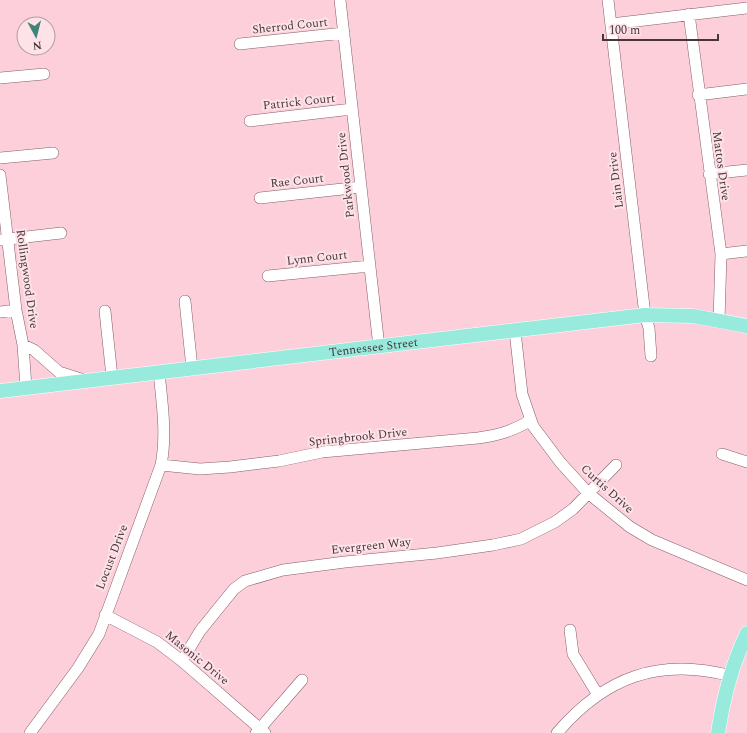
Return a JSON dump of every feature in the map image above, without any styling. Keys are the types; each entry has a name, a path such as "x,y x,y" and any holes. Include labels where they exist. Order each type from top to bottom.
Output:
{"main road":[{"name":"Tennessee Street","path":"0,391 645,315 693,316 747,326"},
{"path":"718,733 731,676 740,648 747,633"}],"street":[{"name":"Parkwood Drive","path":"340,0 379,347"},
{"name":"Lain Drive","path":"608,0 645,315 649,328 651,356"},
{"path":"611,24 747,8"},
{"name":"Mattos Drive","path":"689,14 698,95 721,254 719,321"},
{"name":"Sherrod Court","path":"240,44 344,33"},
{"path":"0,78 44,74"},
{"path":"698,95 747,89"},
{"name":"Patrick Court","path":"250,121 352,109"},
{"path":"0,158 53,153"},
{"path":"709,174 747,170"},
{"name":"Rollingwood Drive","path":"0,175 4,240 23,345 26,387"},
{"name":"Rae Court","path":"260,198 361,187"},
{"path":"4,240 61,233"},
{"path":"721,254 747,251"},
{"name":"Lynn Court","path":"268,276 370,266"},
{"path":"185,301 192,368"},
{"path":"0,312 16,310"},
{"path":"105,311 112,377"},
{"name":"Curtis Drive","path":"515,331 522,394 531,420 545,444 588,493 630,527 652,540 747,580"},
{"path":"23,345 34,350 59,372 85,380"},
{"name":"Locust Drive","path":"30,733 90,652 99,634 161,465 164,450 164,430 159,372"},
{"name":"Springbrook Drive","path":"161,465 200,469 230,467 279,461 322,452 478,438 500,435 514,430 531,420"},
{"path":"722,454 747,462"},
{"name":"Evergreen Way","path":"182,661 200,631 234,589 245,581 283,570 437,553 493,545 521,539 555,522 573,509 616,465"},
{"name":"Masonic Drive","path":"105,616 157,642 182,661 260,731"},
{"path":"570,630 573,654 598,695"},
{"path":"557,733 577,711 598,695 620,682 665,670 711,671 731,676"},
{"path":"260,731 302,680"}]}
